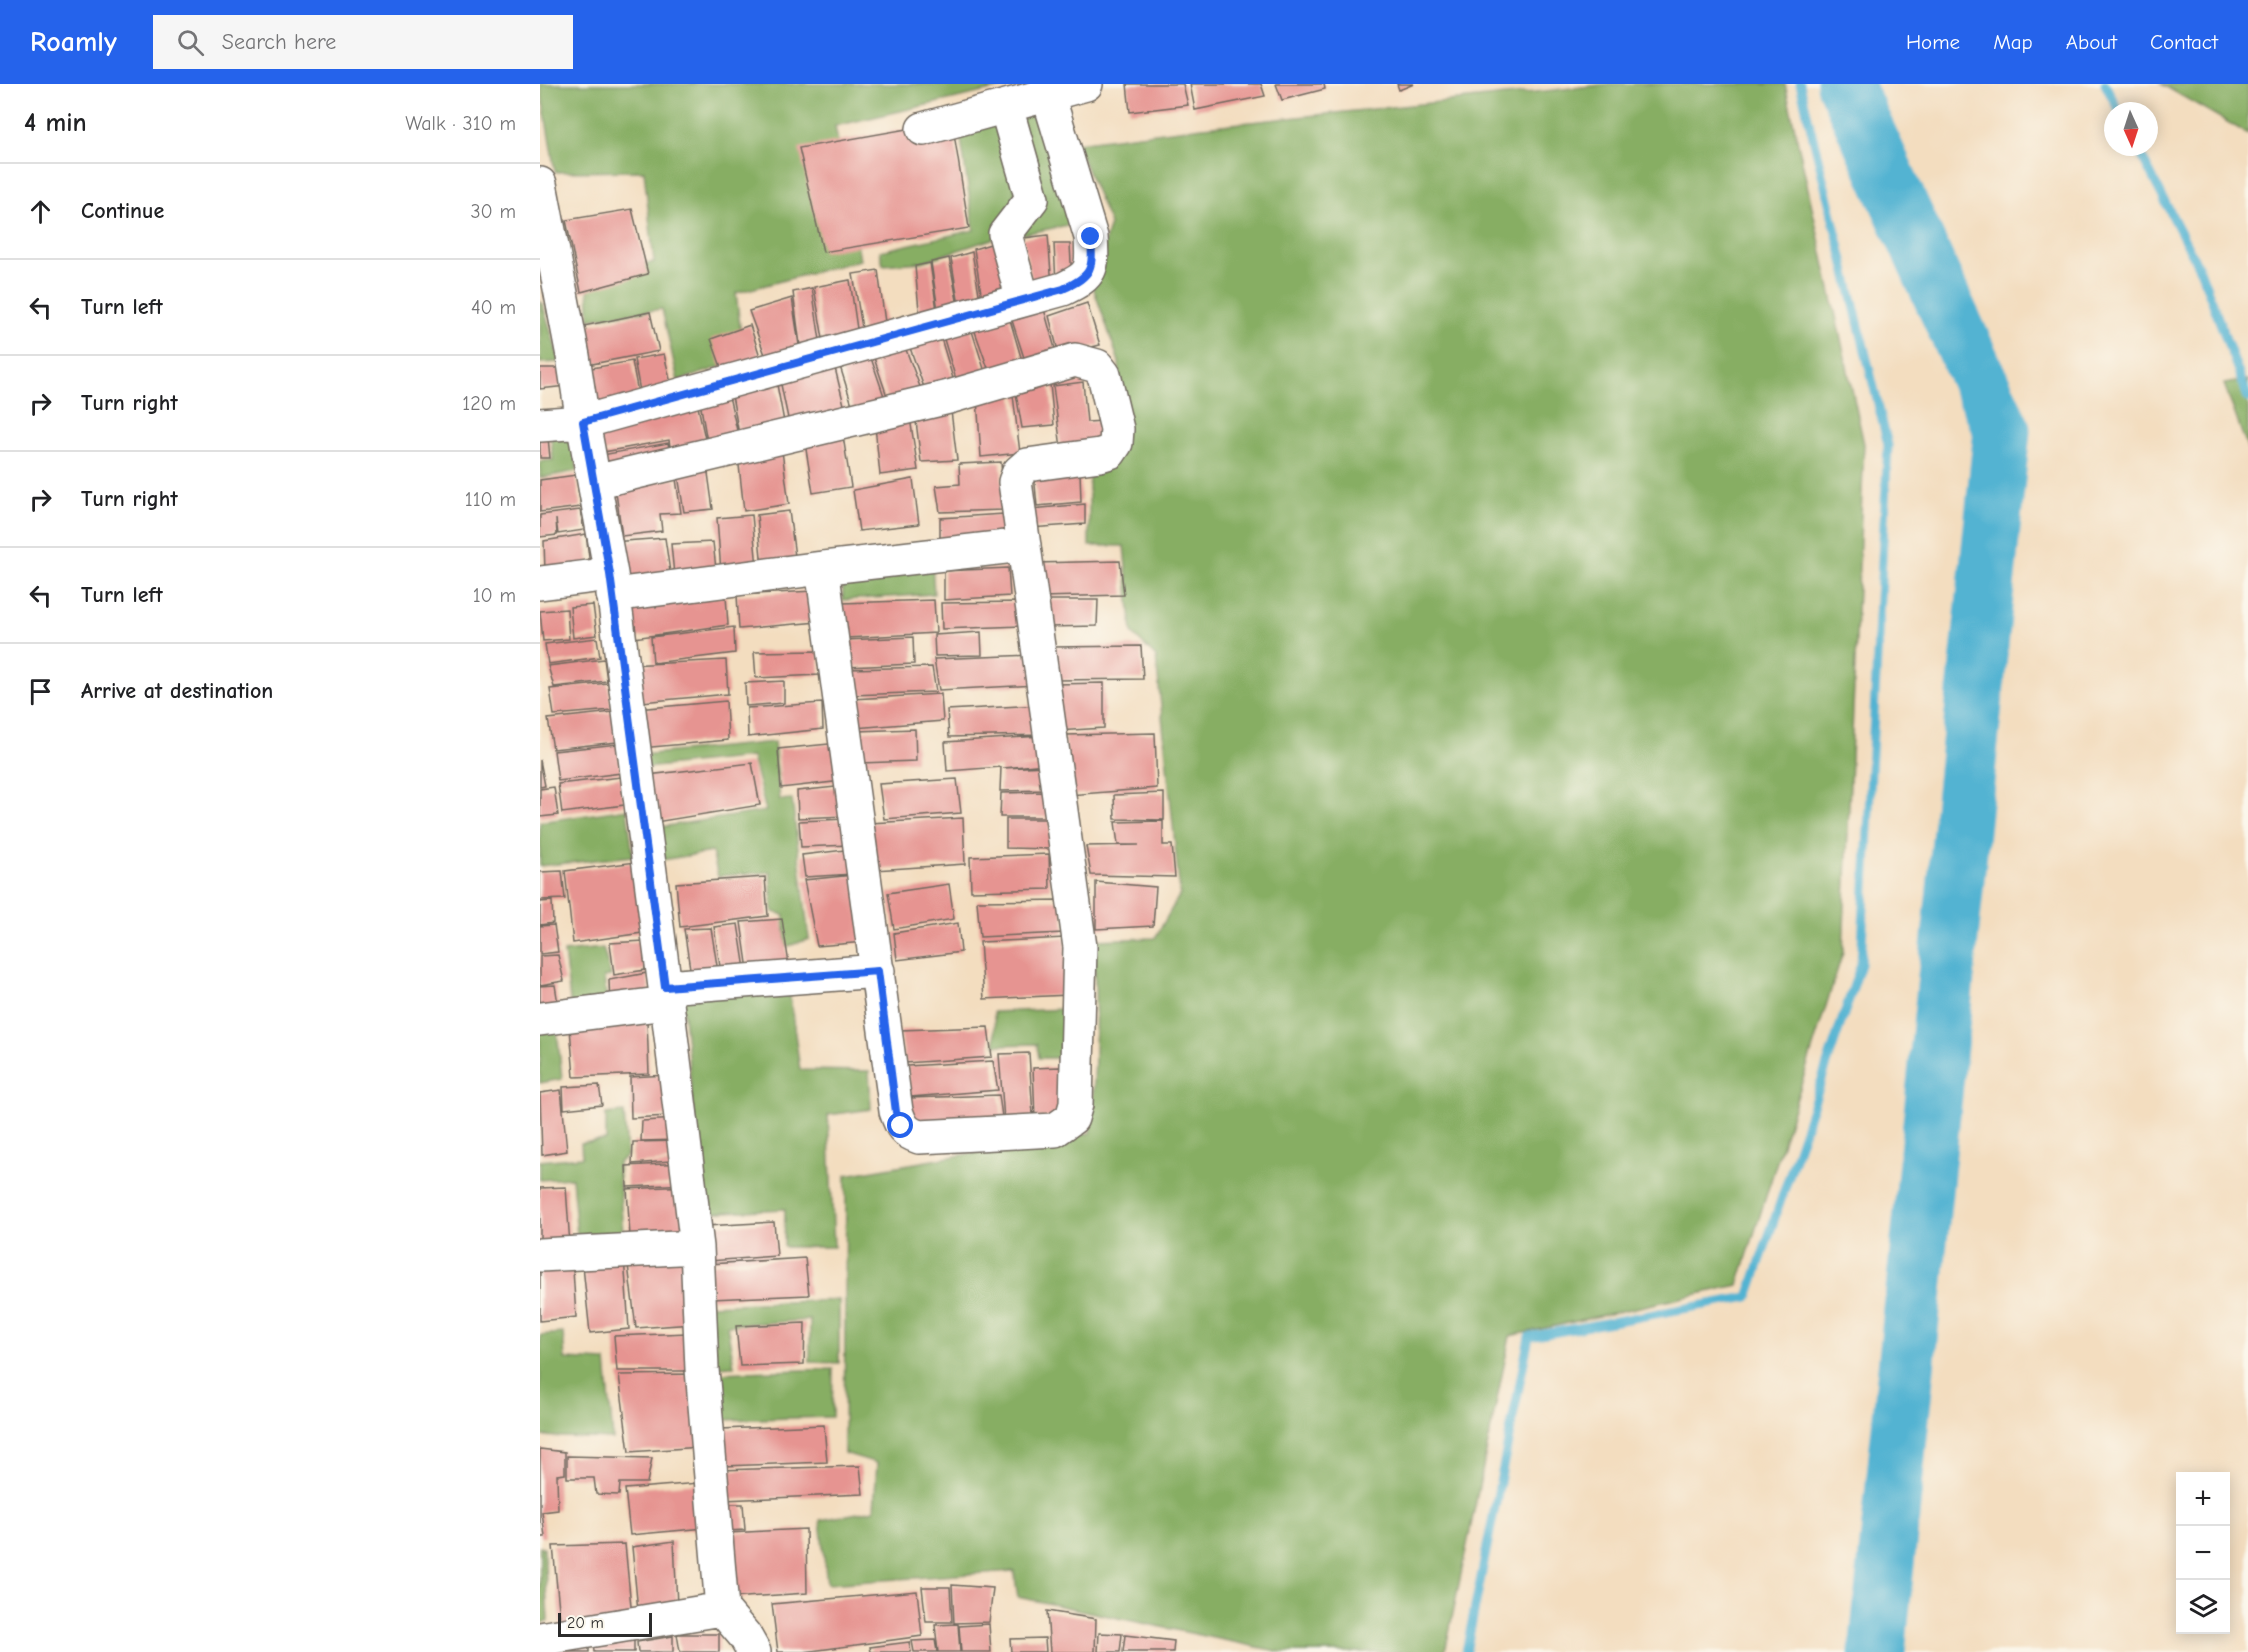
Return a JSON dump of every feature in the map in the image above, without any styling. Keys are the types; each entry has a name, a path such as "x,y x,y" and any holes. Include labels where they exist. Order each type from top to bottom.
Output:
{"street":[{"path":"923,129 1086,84"},
{"path":"540,425 583,422 1063,289 1082,280 1089,268 1092,256 1091,237 1048,95"},
{"path":"1006,107 1032,199 1005,234 1023,300"},
{"path":"540,184 549,273 583,422 612,585 666,995 697,1247 702,1370 722,1609 745,1636 754,1652"},
{"path":"595,482 949,397 1075,360 1097,366 1104,375 1117,429 1116,443 1110,452 1100,456 1027,465 1019,472 1015,482 1080,947 1076,1104 1072,1118 1055,1130 919,1137 908,1133 901,1126 896,1112 822,568"},
{"path":"540,583 612,585 822,568 1023,545"},
{"path":"540,1019 666,995 878,971"},
{"path":"540,1255 697,1247"},
{"path":"540,1639 722,1609"}],"green space":[{"path":"540,84 1018,84 835,126 860,260 736,293 744,359 678,381 662,309 589,319 588,272 654,262 644,171 555,172"},
{"path":"1610,84 1785,84 1864,444 1843,952 1738,1285 1510,1336 1445,1652 1281,1652 1018,1597 1014,1571 827,1584 820,1520 874,1510 877,1463 844,1453 846,1175 1090,1133 1095,1037 1094,940 1155,938 1180,894 1156,657 1132,633 1124,546 1089,546 1089,470 1123,445 1119,362 1092,284 1110,224 1076,143 1203,127"},
{"path":"2161,84 2248,84 2248,134"},
{"path":"1044,103 1078,223 1014,236 1014,111"},
{"path":"1002,114 1024,199 998,237 922,262 883,265 880,251 974,230 959,125"},
{"path":"540,302 542,302 560,362 540,363"},
{"path":"2248,380 2248,450 2224,384"},
{"path":"574,427 577,471 540,478 540,461 553,460 550,428"},
{"path":"932,562 934,594 843,600 842,570"},
{"path":"774,742 780,800 792,799 809,939 786,947 784,915 773,912 770,872 718,876 712,852 656,861 654,828 766,811 752,757 645,768 642,755"},
{"path":"627,809 633,856 540,866 540,822"},
{"path":"603,948 611,976 604,977 607,1004 571,1008 564,952"},
{"path":"789,990 800,1070 869,1071 871,1109 828,1115 834,1247 784,1247 785,1209 704,1213 682,997"},
{"path":"1065,1009 1066,1058 1039,1058 1037,1044 995,1045 994,1012"},
{"path":"557,1030 562,1079 540,1083 540,1032"},
{"path":"624,1112 627,1156 618,1163 623,1233 577,1235 572,1178 540,1180 540,1161 582,1157 581,1143 606,1140 606,1114"},
{"path":"839,1300 839,1363 810,1362 810,1320 727,1325 734,1366 715,1367 708,1305"},
{"path":"563,1333 565,1359 606,1361 613,1439 540,1436 540,1335"},
{"path":"833,1369 832,1417 721,1420 719,1373"},
{"path":"540,1547 544,1547 548,1621 540,1623"}],"building":[{"path":"1127,84 1183,84 1188,105 1130,112"},
{"path":"1190,84 1261,84 1265,96 1195,110"},
{"path":"1276,84 1324,84 1325,89 1282,100"},
{"path":"1397,84 1414,84 1399,90"},
{"path":"952,121 969,228 823,252 799,148"},
{"path":"632,209 648,274 581,292 566,220"},
{"path":"1048,235 1052,286 1034,291 1023,238"},
{"path":"997,242 1008,298 983,305 974,249"},
{"path":"1054,244 1070,244 1072,282 1056,284"},
{"path":"972,252 981,306 960,311 951,258"},
{"path":"949,258 959,311 939,317 931,262"},
{"path":"930,263 938,317 920,321 915,266"},
{"path":"878,270 886,330 863,334 853,274"},
{"path":"850,280 858,336 824,345 814,287"},
{"path":"812,288 821,347 801,352 793,292"},
{"path":"792,298 800,352 768,363 749,311"},
{"path":"1042,302 1057,356 1026,364 1009,311"},
{"path":"1087,303 1100,345 1059,355 1049,316"},
{"path":"650,312 659,351 587,365 579,327"},
{"path":"1008,313 1023,364 990,374 972,323"},
{"path":"750,325 763,366 725,378 711,339"},
{"path":"971,328 986,375 958,386 943,336"},
{"path":"940,335 955,385 926,393 909,345"},
{"path":"905,347 922,392 889,402 872,352"},
{"path":"664,354 673,392 642,402 634,359"},
{"path":"870,355 886,402 854,411 839,363"},
{"path":"632,361 640,403 587,415 580,370"},
{"path":"834,364 846,413 790,428 779,375"},
{"path":"540,368 566,368 566,386 540,389"},
{"path":"775,374 785,427 740,440 731,390"},
{"path":"1083,382 1087,422 1104,421 1105,443 1061,448 1053,386"},
{"path":"1050,384 1054,425 1022,428 1015,388"},
{"path":"728,392 739,439 708,447 700,402"},
{"path":"1013,395 1020,453 981,457 977,398"},
{"path":"697,402 707,448 672,458 669,440 598,453 594,426"},
{"path":"951,411 957,460 921,462 915,413"},
{"path":"910,418 918,470 880,475 875,426"},
{"path":"547,427 550,458 540,458 540,428"},
{"path":"843,436 851,487 813,493 805,443"},
{"path":"668,443 671,460 608,476 602,455"},
{"path":"782,451 789,504 744,511 738,456"},
{"path":"1001,462 1004,510 940,512 936,486 960,484 959,464"},
{"path":"707,466 713,509 684,512 677,469"},
{"path":"1080,472 1081,502 1037,506 1034,474"},
{"path":"576,475 581,507 540,512 540,480"},
{"path":"676,479 681,513 660,514 662,531 622,536 615,485"},
{"path":"913,479 919,524 859,531 853,490"},
{"path":"1085,504 1085,524 1030,528 1031,509"},
{"path":"580,510 584,530 558,534 556,519 557,535 540,537 540,515"},
{"path":"789,511 796,564 762,568 757,515"},
{"path":"1004,514 1005,544 940,549 940,518"},
{"path":"752,515 757,567 721,572 717,518"},
{"path":"586,534 590,566 545,572 544,541"},
{"path":"665,538 671,579 617,586 611,542"},
{"path":"713,542 716,569 674,575 671,544"},
{"path":"1120,561 1124,595 1040,597 1035,563"},
{"path":"1008,568 1010,596 944,600 944,571"},
{"path":"814,591 818,622 739,629 737,595"},
{"path":"726,596 728,625 634,638 630,604"},
{"path":"934,600 936,633 846,638 842,603"},
{"path":"1046,600 1098,600 1097,626 1047,627"},
{"path":"1021,602 1022,626 942,629 941,603"},
{"path":"593,605 597,635 573,638 570,607"},
{"path":"567,609 569,639 543,641 540,611"},
{"path":"734,627 735,653 653,663 651,637"},
{"path":"981,632 982,655 935,656 934,635"},
{"path":"913,637 914,664 847,667 845,640"},
{"path":"597,638 600,657 548,664 545,644"},
{"path":"1141,646 1143,679 1055,680 1052,647"},
{"path":"819,651 820,675 756,678 754,652"},
{"path":"1033,655 1036,685 939,690 934,659"},
{"path":"604,659 607,681 554,687 548,666"},
{"path":"726,660 728,694 631,703 629,665"},
{"path":"932,667 936,692 851,695 849,669"},
{"path":"784,681 784,703 746,706 745,683"},
{"path":"608,683 612,710 554,715 550,689"},
{"path":"1104,683 1104,728 1057,731 1055,684"},
{"path":"941,694 943,721 854,728 852,699"},
{"path":"726,701 728,740 641,748 637,709"},
{"path":"822,703 823,729 748,737 747,708"},
{"path":"1041,705 1042,735 949,737 947,710"},
{"path":"613,712 617,742 553,749 548,719"},
{"path":"915,729 916,761 860,763 857,731"},
{"path":"1155,733 1157,788 1069,795 1065,735"},
{"path":"1043,736 1045,764 1003,768 1047,766 1047,790 1000,791 1001,767 947,771 945,742"},
{"path":"839,743 842,781 781,788 778,749"},
{"path":"618,744 621,773 558,781 554,751"},
{"path":"540,760 545,786 540,787"},
{"path":"752,763 760,805 656,822 648,775"},
{"path":"621,777 624,805 562,813 558,784"},
{"path":"957,779 961,813 884,819 879,784"},
{"path":"845,786 847,816 798,818 797,791"},
{"path":"554,787 558,815 540,817 540,789"},
{"path":"1047,792 1050,817 1000,817 1001,793"},
{"path":"1164,793 1164,820 1115,819 1114,795"},
{"path":"963,818 965,864 875,870 869,823"},
{"path":"847,819 850,845 801,847 799,821"},
{"path":"1006,819 1050,819 1051,849 1006,848"},
{"path":"1163,821 1163,845 1172,845 1175,877 1091,875 1086,846 1139,845 1118,845 1115,822"},
{"path":"853,849 853,874 805,877 802,855"},
{"path":"1049,854 1050,889 971,891 970,857"},
{"path":"636,862 642,933 573,943 565,871"},
{"path":"562,871 565,899 540,900 540,872"},
{"path":"854,875 865,942 817,946 804,880"},
{"path":"765,877 768,916 680,927 676,883"},
{"path":"1096,882 1156,887 1153,926 1096,929"},
{"path":"949,884 954,919 894,929 888,893"},
{"path":"1063,900 1064,933 980,937 977,901"},
{"path":"552,901 553,923 540,925 540,902"},
{"path":"782,919 789,964 748,970 741,922"},
{"path":"958,923 961,952 897,960 894,933"},
{"path":"738,924 745,969 721,973 714,927"},
{"path":"554,925 558,952 540,954 540,926"},
{"path":"711,928 718,972 691,975 684,929"},
{"path":"1065,938 1069,995 984,999 980,942"},
{"path":"644,941 645,970 614,975 610,943"},
{"path":"558,955 564,981 540,985 540,956"},
{"path":"647,973 651,1000 610,1004 609,980"},
{"path":"555,985 559,1010 540,1011 540,986"},
{"path":"647,1021 649,1074 574,1077 570,1028"},
{"path":"988,1027 992,1057 905,1063 900,1030"},
{"path":"1029,1053 1033,1117 1004,1120 999,1054"},
{"path":"993,1061 998,1090 910,1097 907,1066"},
{"path":"1060,1067 1062,1117 1035,1118 1033,1068"},
{"path":"668,1075 669,1116 631,1118 630,1077"},
{"path":"599,1085 602,1105 564,1109 563,1087"},
{"path":"561,1090 567,1151 542,1155 540,1093"},
{"path":"999,1095 1003,1124 915,1130 910,1098"},
{"path":"678,1119 680,1140 641,1141 642,1121"},
{"path":"681,1141 683,1160 632,1164 633,1142"},
{"path":"683,1163 686,1184 627,1187 626,1166"},
{"path":"686,1186 690,1233 630,1236 627,1189"},
{"path":"566,1187 570,1245 540,1247 540,1188"},
{"path":"774,1222 777,1256 709,1261 705,1226"},
{"path":"686,1252 693,1324 636,1328 627,1257"},
{"path":"582,1257 624,1257 629,1329 590,1333"},
{"path":"805,1258 809,1295 711,1299 709,1264"},
{"path":"573,1270 576,1317 540,1321 540,1271"},
{"path":"805,1323 804,1364 740,1366 736,1326"},
{"path":"688,1333 693,1371 617,1371 614,1336"},
{"path":"693,1374 701,1447 629,1452 619,1375"},
{"path":"824,1425 827,1462 723,1466 721,1429"},
{"path":"540,1449 565,1452 565,1474 557,1475 558,1510 542,1512 545,1537 540,1537"},
{"path":"567,1456 652,1458 647,1483 620,1483 619,1495 596,1494 594,1478 567,1478"},
{"path":"860,1466 863,1494 723,1500 720,1470"},
{"path":"699,1483 705,1528 630,1535 625,1489"},
{"path":"724,1504 743,1504 745,1530 727,1531"},
{"path":"806,1529 807,1593 731,1598 728,1533"},
{"path":"674,1541 677,1605 638,1611 632,1547"},
{"path":"625,1544 632,1617 561,1630 553,1546"},
{"path":"952,1585 993,1588 989,1622 954,1623"},
{"path":"922,1587 950,1587 952,1622 926,1622"},
{"path":"917,1591 922,1636 804,1652 778,1652 772,1604"},
{"path":"1047,1611 1096,1619 1095,1652 1050,1652"},
{"path":"958,1624 960,1652 938,1652 935,1625"},
{"path":"989,1624 991,1652 961,1652 959,1626"},
{"path":"1099,1633 1122,1634 1120,1652 1098,1652"},
{"path":"677,1634 719,1634 719,1652 680,1652"},
{"path":"1125,1635 1174,1641 1173,1652 1123,1652"},
{"path":"673,1636 673,1652 638,1652 637,1642"},
{"path":"1045,1638 1046,1652 1011,1652 1010,1639"},
{"path":"935,1640 937,1652 914,1652 912,1641"},
{"path":"634,1641 634,1652 594,1652 593,1643"},
{"path":"909,1642 911,1652 871,1652 870,1647"},
{"path":"589,1645 589,1652 543,1652"}],"waterway":[{"path":"1466,1652 1529,1337 1748,1297 1861,964 1888,445 1800,84"},
{"path":"1845,84 2002,430 1877,1652"},
{"path":"2105,84 2114,102"},
{"path":"2142,156 2201,272 2248,398"}],"route":[{"path":"901,1126 896,1112 878,971 665,987 610,574 583,422 1063,289 1082,280 1089,268 1092,256 1091,237"}]}
